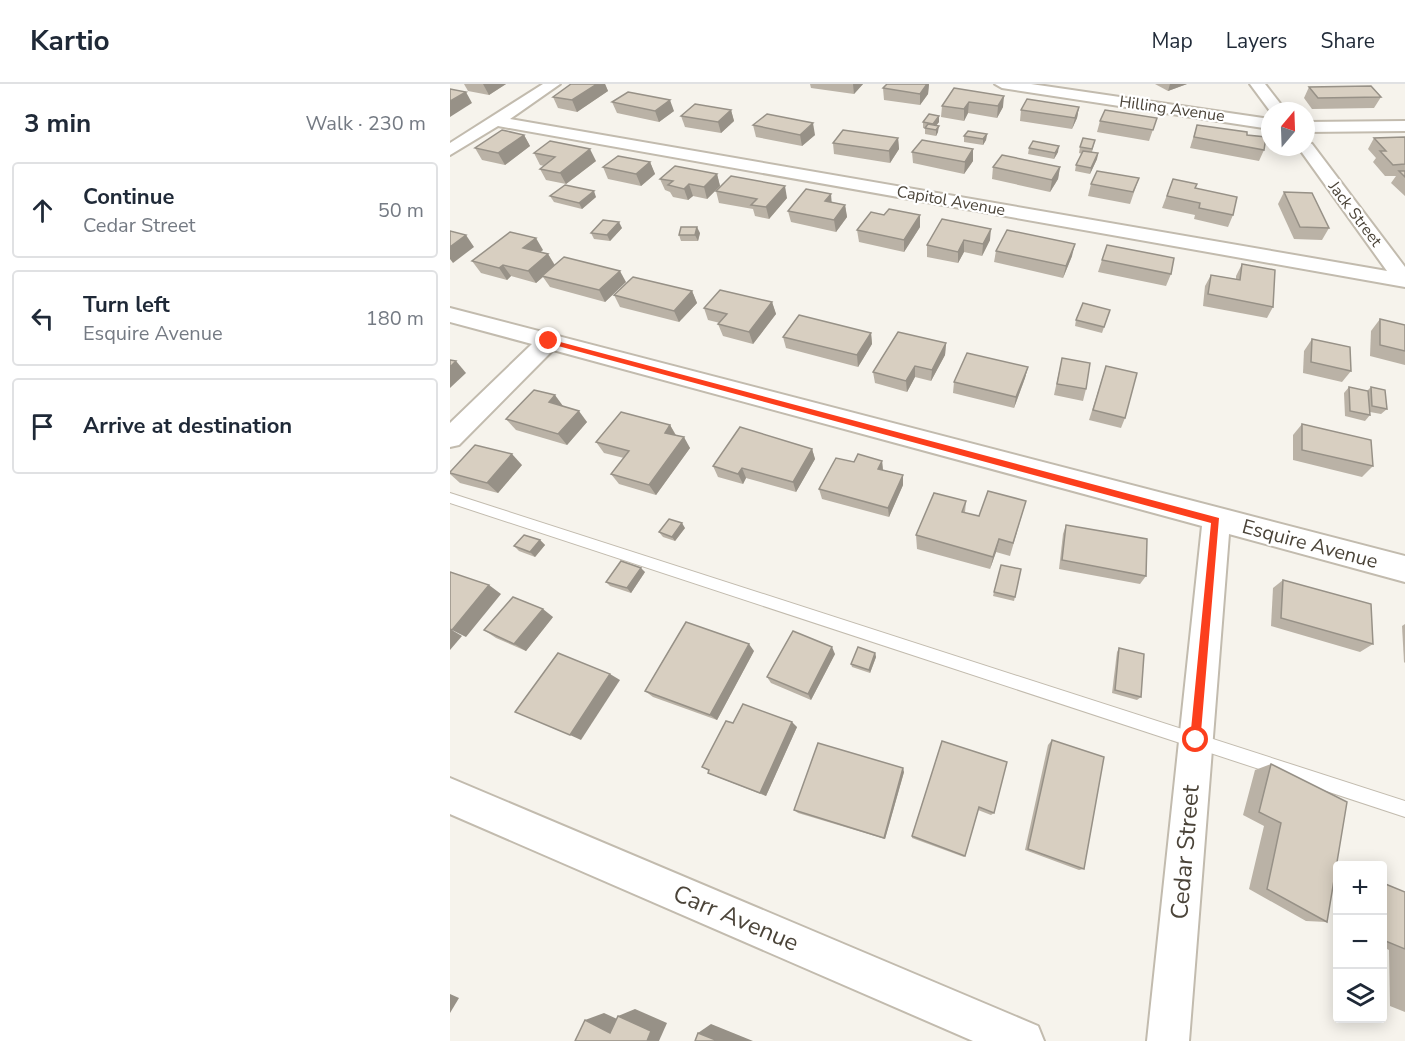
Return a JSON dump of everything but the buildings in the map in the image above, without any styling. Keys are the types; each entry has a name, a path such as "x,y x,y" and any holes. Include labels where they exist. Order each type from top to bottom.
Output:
{"street":[{"path":"450,150 553,84"},
{"name":"Hilling Avenue","path":"1002,84 1261,123"},
{"path":"1257,84 1271,102"},
{"name":"Capitol Avenue","path":"497,121 1405,281"},
{"path":"1315,127 1405,126"},
{"name":"Jack Street","path":"1313,156 1405,281"},
{"name":"Esquire Avenue","path":"450,315 1405,569"},
{"path":"450,438 549,341"},
{"name":"Cedar Street","path":"1168,1041 1216,520"},
{"name":"Carr Avenue","path":"450,796 1023,1041"}],"lane":[{"path":"450,498 1405,809"}],"route":[{"path":"549,341 1216,520 1196,740"}]}
